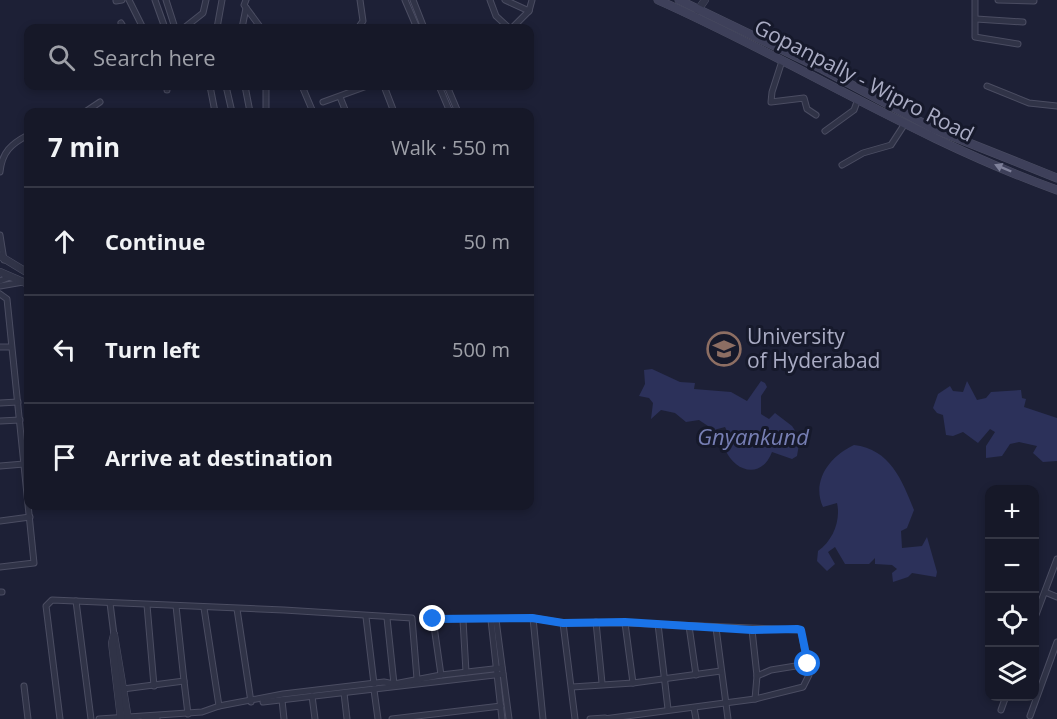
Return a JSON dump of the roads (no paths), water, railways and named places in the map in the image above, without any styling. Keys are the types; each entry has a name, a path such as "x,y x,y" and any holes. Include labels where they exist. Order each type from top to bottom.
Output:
{"main road":[{"name":"Gopanpally - Wipro Road","path":"658,0 786,62 904,125 1057,190"},
{"name":"Gopanpally - Wipro Road","path":"679,0 907,112 934,129 1053,177"},
{"path":"786,62 794,55"},
{"path":"797,68 802,59"},
{"path":"1048,186 1053,177"}],"street":[{"path":"129,0 141,24"},
{"path":"155,0 164,24"},
{"path":"166,0 174,24"},
{"path":"190,24 203,13 206,0"},
{"path":"218,24 222,0"},
{"path":"243,24 246,0"},
{"path":"360,0 363,21 361,24"},
{"path":"405,0 415,24"},
{"path":"413,0 422,24"},
{"path":"490,0 492,11 507,24"},
{"path":"505,0 529,11"},
{"path":"515,24 529,11 532,0"},
{"path":"698,10 705,0"},
{"path":"975,0 975,37 1018,44"},
{"path":"998,0 1034,1"},
{"path":"246,8 258,24"},
{"path":"976,19 1023,22"},
{"path":"786,62 772,92 771,102 804,98 808,111 816,115"},
{"path":"987,86 1029,103 1057,106"},
{"path":"211,90 214,108"},
{"path":"227,90 231,108"},
{"path":"246,90 249,108"},
{"path":"266,90 266,108"},
{"path":"304,90 311,108"},
{"path":"323,102 357,90"},
{"path":"386,90 392,108"},
{"path":"442,90 448,108"},
{"path":"449,90 456,108"},
{"path":"340,97 344,108"},
{"path":"825,131 854,110 858,99"},
{"path":"91,108 100,102"},
{"path":"842,165 863,153 891,145 904,125"},
{"path":"0,172 4,154 11,144 24,137"},
{"path":"0,235 2,258 24,271"},
{"path":"0,272 24,282"},
{"path":"0,281 10,277"},
{"path":"0,286 24,283"},
{"path":"0,294 7,299 10,347 24,465 0,466"},
{"path":"0,347 10,347"},
{"path":"0,403 18,402"},
{"path":"0,422 20,420"},
{"path":"0,567 34,563 29,510"},
{"path":"0,520 30,517"},
{"path":"1039,609 1057,559"},
{"path":"1045,592 1057,597"},
{"path":"60,719 46,606 52,600 412,618 417,679"},
{"path":"76,601 91,719"},
{"path":"110,603 123,689 124,717"},
{"path":"147,605 154,686"},
{"path":"176,606 188,714"},
{"path":"204,608 219,706"},
{"path":"237,609 251,702"},
{"path":"366,617 378,719"},
{"path":"387,618 394,684"},
{"path":"441,675 433,619 532,618 563,623 625,622 752,630 801,630 808,664 809,680 806,686 756,699 667,714 591,719"},
{"path":"532,618 543,719"},
{"path":"463,620 466,672"},
{"path":"494,620 502,719"},
{"path":"596,622 602,683"},
{"path":"625,622 633,683"},
{"path":"563,623 574,719"},
{"path":"658,624 667,714"},
{"path":"689,626 696,675"},
{"path":"716,628 728,719"},
{"path":"752,630 757,676 756,699"},
{"path":"114,635 112,643 124,717"},
{"path":"1030,716 1057,642"},
{"path":"757,676 771,670 808,664"},
{"path":"384,685 441,675 499,671"},
{"path":"144,719 203,714 219,708 499,671"},
{"path":"499,671 509,719"},
{"path":"572,687 602,683 633,683 721,671"},
{"path":"123,689 184,681"},
{"path":"24,686 28,719"},
{"path":"99,719 188,714 283,694 374,687"},
{"path":"344,693 347,719"},
{"path":"312,696 315,719"},
{"path":"282,699 284,719"},
{"path":"1001,710 1004,701"},
{"path":"392,719 441,716 501,706"},
{"path":"694,708 696,719"},
{"path":"471,710 472,719"},
{"path":"602,719 667,714"}],"water":[{"name":"Gnyankund","path":"652,369 680,382 695,383 694,389 731,392 747,401 761,381 765,383 767,387 761,396 761,414 769,419 775,413 792,426 800,438 797,456 792,459 772,452 768,461 762,466 748,470 729,457 725,449 730,444 729,435 725,427 714,430 699,420 686,422 675,413 661,410 651,419 653,403 649,398 639,396 645,384 644,370"},
{"path":"967,381 977,400 986,398 991,392 1021,390 1022,398 1026,399 1024,407 1057,418 1057,461 1043,462 1033,453 1037,446 1019,442 1010,444 1002,456 986,458 986,446 995,432 990,429 978,443 963,432 953,436 946,435 943,415 937,413 933,408 938,394 950,386 953,391 963,392"},
{"path":"854,445 866,448 886,459 899,477 914,510 907,528 901,531 902,548 922,546 927,537 937,572 936,577 912,573 908,577 893,582 892,573 897,569 892,565 875,564 875,558 869,564 845,564 835,547 828,552 835,564 827,571 817,561 818,551 832,536 838,516 837,503 823,507 819,488 821,479 830,463"}],"place":[{"name":"University of Hyderabad","path":"724,349"}]}
